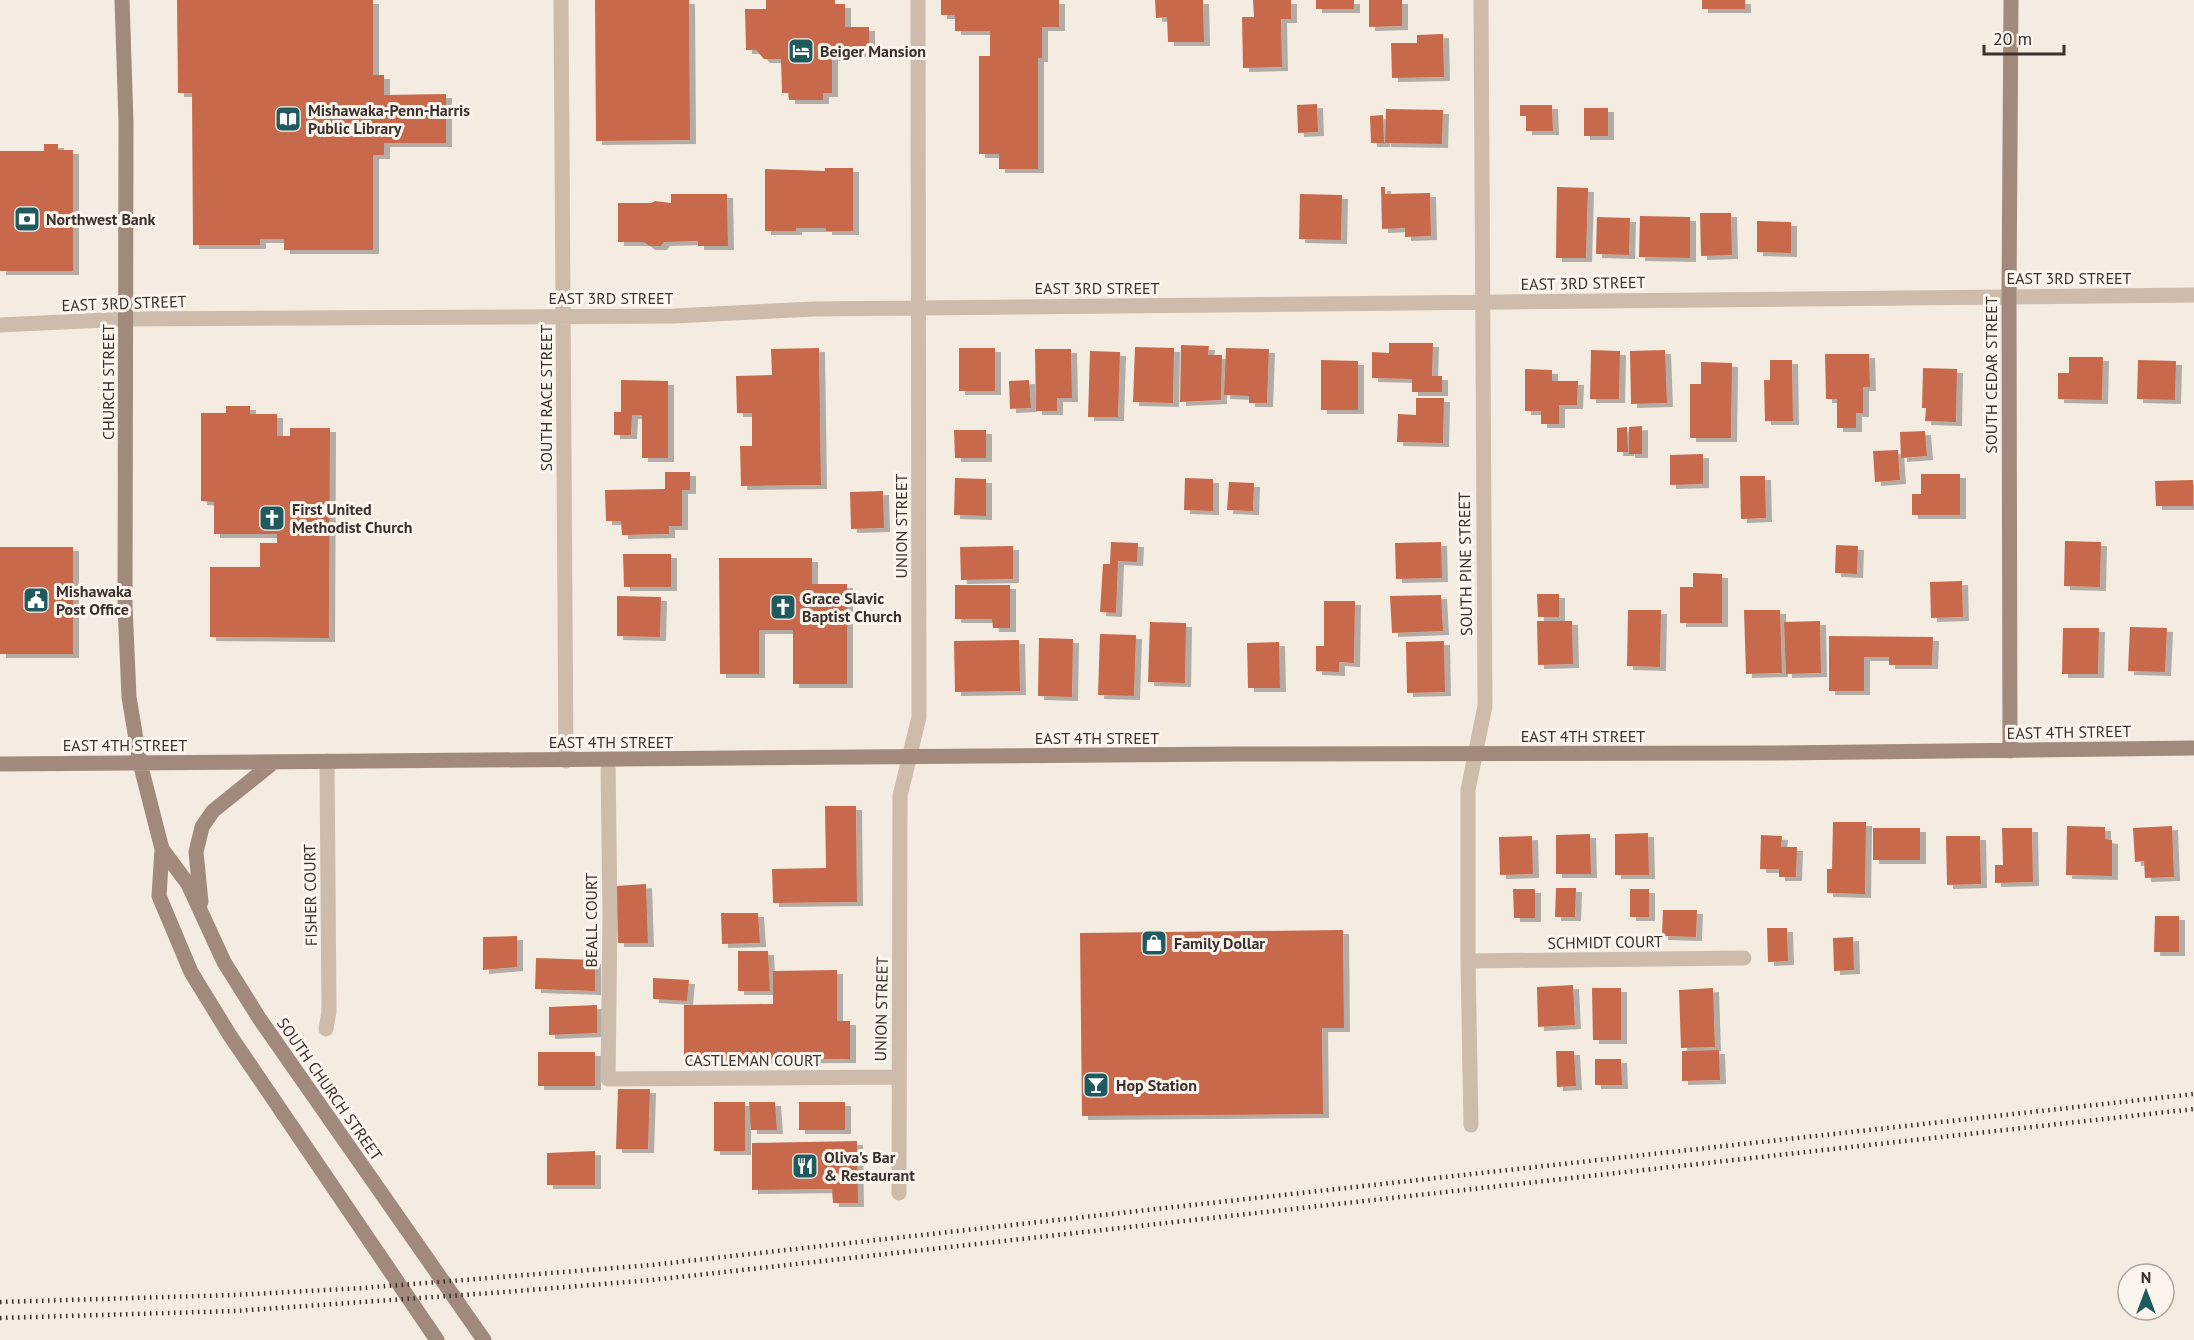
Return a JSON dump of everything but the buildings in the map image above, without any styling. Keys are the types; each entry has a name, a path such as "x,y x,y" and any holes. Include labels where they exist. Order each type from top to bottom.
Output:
{"street":[{"name":"CHURCH STREET","path":"122,0 126,122 125,605 129,697 140,763"},
{"name":"SOUTH RACE STREET","path":"561,0 566,761"},
{"name":"UNION STREET","path":"899,1193 900,796 919,717 918,0"},
{"name":"SOUTH PINE STREET","path":"1471,1125 1468,790 1485,706 1481,0"},
{"name":"SOUTH CEDAR STREET","path":"2010,750 2011,0"},
{"name":"EAST 3RD STREET","path":"0,325 126,319 674,316 814,309 2194,296"},
{"name":"EAST 4TH STREET","path":"0,764 2194,748"},
{"name":"FISHER COURT","path":"326,1029 329,1011 327,761"},
{"name":"BEALL COURT","path":"608,761 608,1079"},
{"path":"202,914 196,852 202,827 213,811 274,762"},
{"name":"SOUTH CHURCH STREET","path":"140,763 162,849 159,896 191,972 229,1034 437,1340"},
{"name":"SOUTH CHURCH STREET","path":"162,849 188,884 224,962 259,1018 484,1340"},
{"name":"SCHMIDT COURT","path":"1468,961 1744,958"},
{"name":"CASTLEMAN COURT","path":"608,1079 898,1077"}],"railway":[{"path":"0,1302 234,1295 363,1288 651,1265 2194,1094"},
{"path":"0,1318 235,1311 652,1280 2194,1109"}],"place":[{"name":"Beiger Mansion","path":"801,51"},
{"name":"Mishawaka-Penn-Harris Public Library","path":"288,119"},
{"name":"Northwest Bank","path":"27,219"},
{"name":"First United Methodist Church","path":"272,518"},
{"name":"Mishawaka Post Office","path":"36,600"},
{"name":"Grace Slavic Baptist Church","path":"783,607"},
{"name":"Family Dollar","path":"1154,943"},
{"name":"Hop Station","path":"1096,1085"},
{"name":"Oliva's Bar & Restaurant","path":"805,1166"}]}
